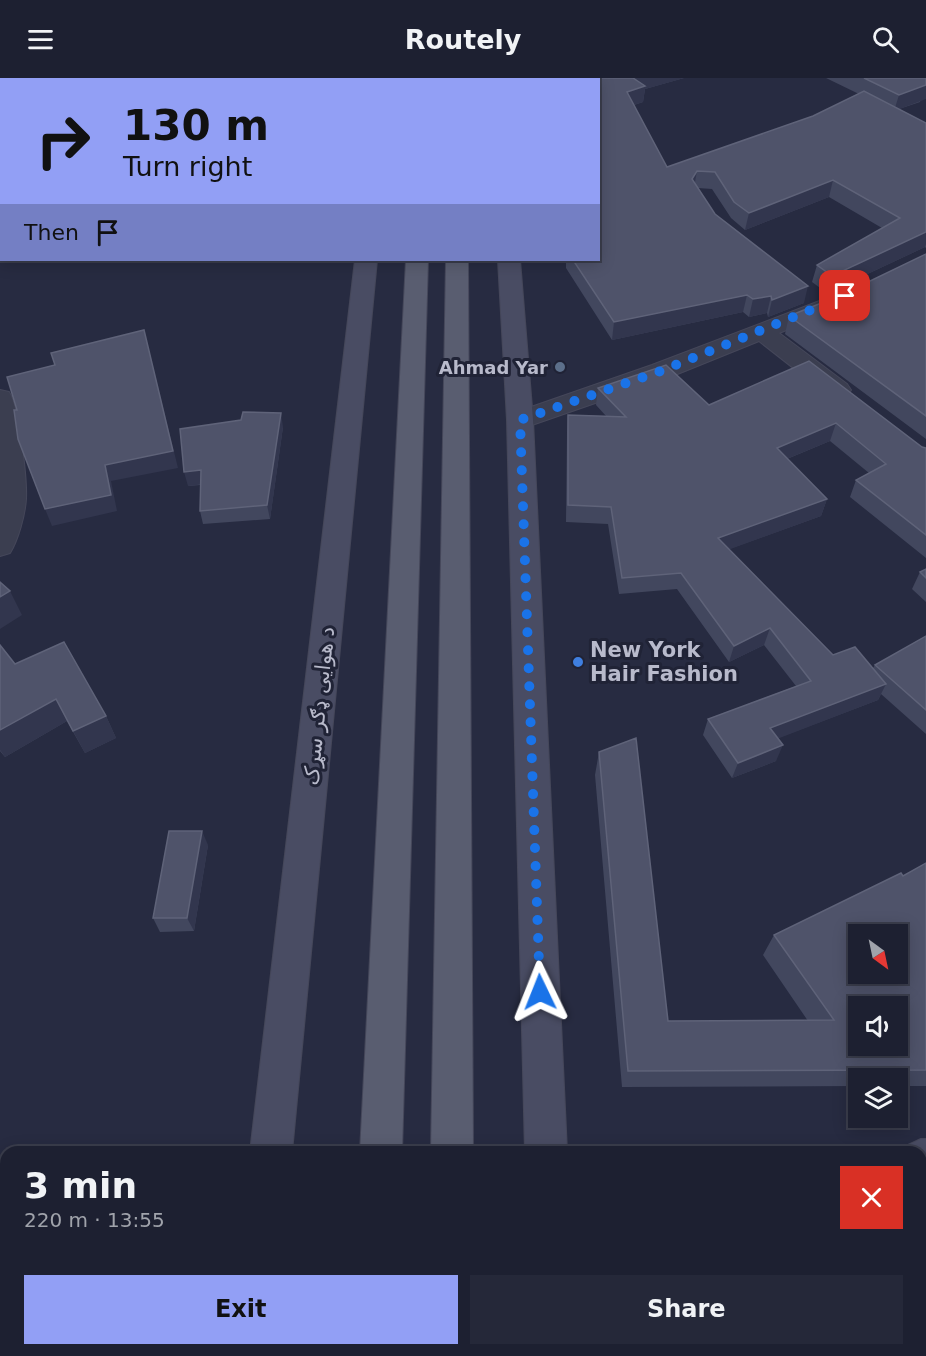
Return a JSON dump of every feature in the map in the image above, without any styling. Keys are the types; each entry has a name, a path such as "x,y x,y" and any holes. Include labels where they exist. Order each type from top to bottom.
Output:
{"main road":[{"name":"د هوایی ډګر سړک","path":"273,1146 366,261"},
{"path":"381,1146 417,261"},
{"path":"452,1146 457,261"},
{"path":"509,261 520,420 546,1146"}],"street":[{"path":"520,420 661,371 762,331 817,299 855,291"},
{"path":"762,331 860,407"},
{"path":"0,398 5,417 12,500 0,546"}],"building":[{"path":"600,78 633,78 645,86 627,92 667,167 813,116 864,91 926,123 926,232 832,276 817,265 900,218 833,180 749,213 734,202 715,172 697,171 692,179 715,214 808,286 772,300 771,296 753,299 747,295 614,322 574,261 600,261"},
{"path":"864,78 926,78 926,85 899,95"},
{"path":"926,254 926,416 789,316 839,296"},
{"path":"144,330 173,451 105,465 111,495 45,509 18,439 14,410 17,410 7,377 55,365 51,353"},
{"path":"809,361 926,448 926,535 856,480 886,464 836,423 777,448 827,499 718,538 833,655 855,647 886,684 770,728 783,745 738,763 708,719 811,681 770,628 734,646 681,573 622,578 611,507 568,505 568,415 626,417 598,388 666,365 709,405"},
{"path":"243,412 281,413 267,505 200,511 201,470 184,472 180,429 241,420"},
{"path":"926,569 926,578 920,572"},
{"path":"0,582 10,591 0,597"},
{"path":"926,636 926,710 875,665"},
{"path":"64,642 106,716 73,731 56,699 0,730 0,645 15,664"},
{"path":"636,738 668,1021 834,1020 774,935 901,873 903,876 926,863 926,1070 848,1068 848,1070 628,1071 599,752"},
{"path":"169,831 202,831 187,918 153,918"}],"place":[{"name":"Ahmad Yar","path":"560,367"},
{"name":"New York Hair Fashion","path":"578,662"}],"route":[{"path":"540,992 520,420 661,371 845,296"}]}
